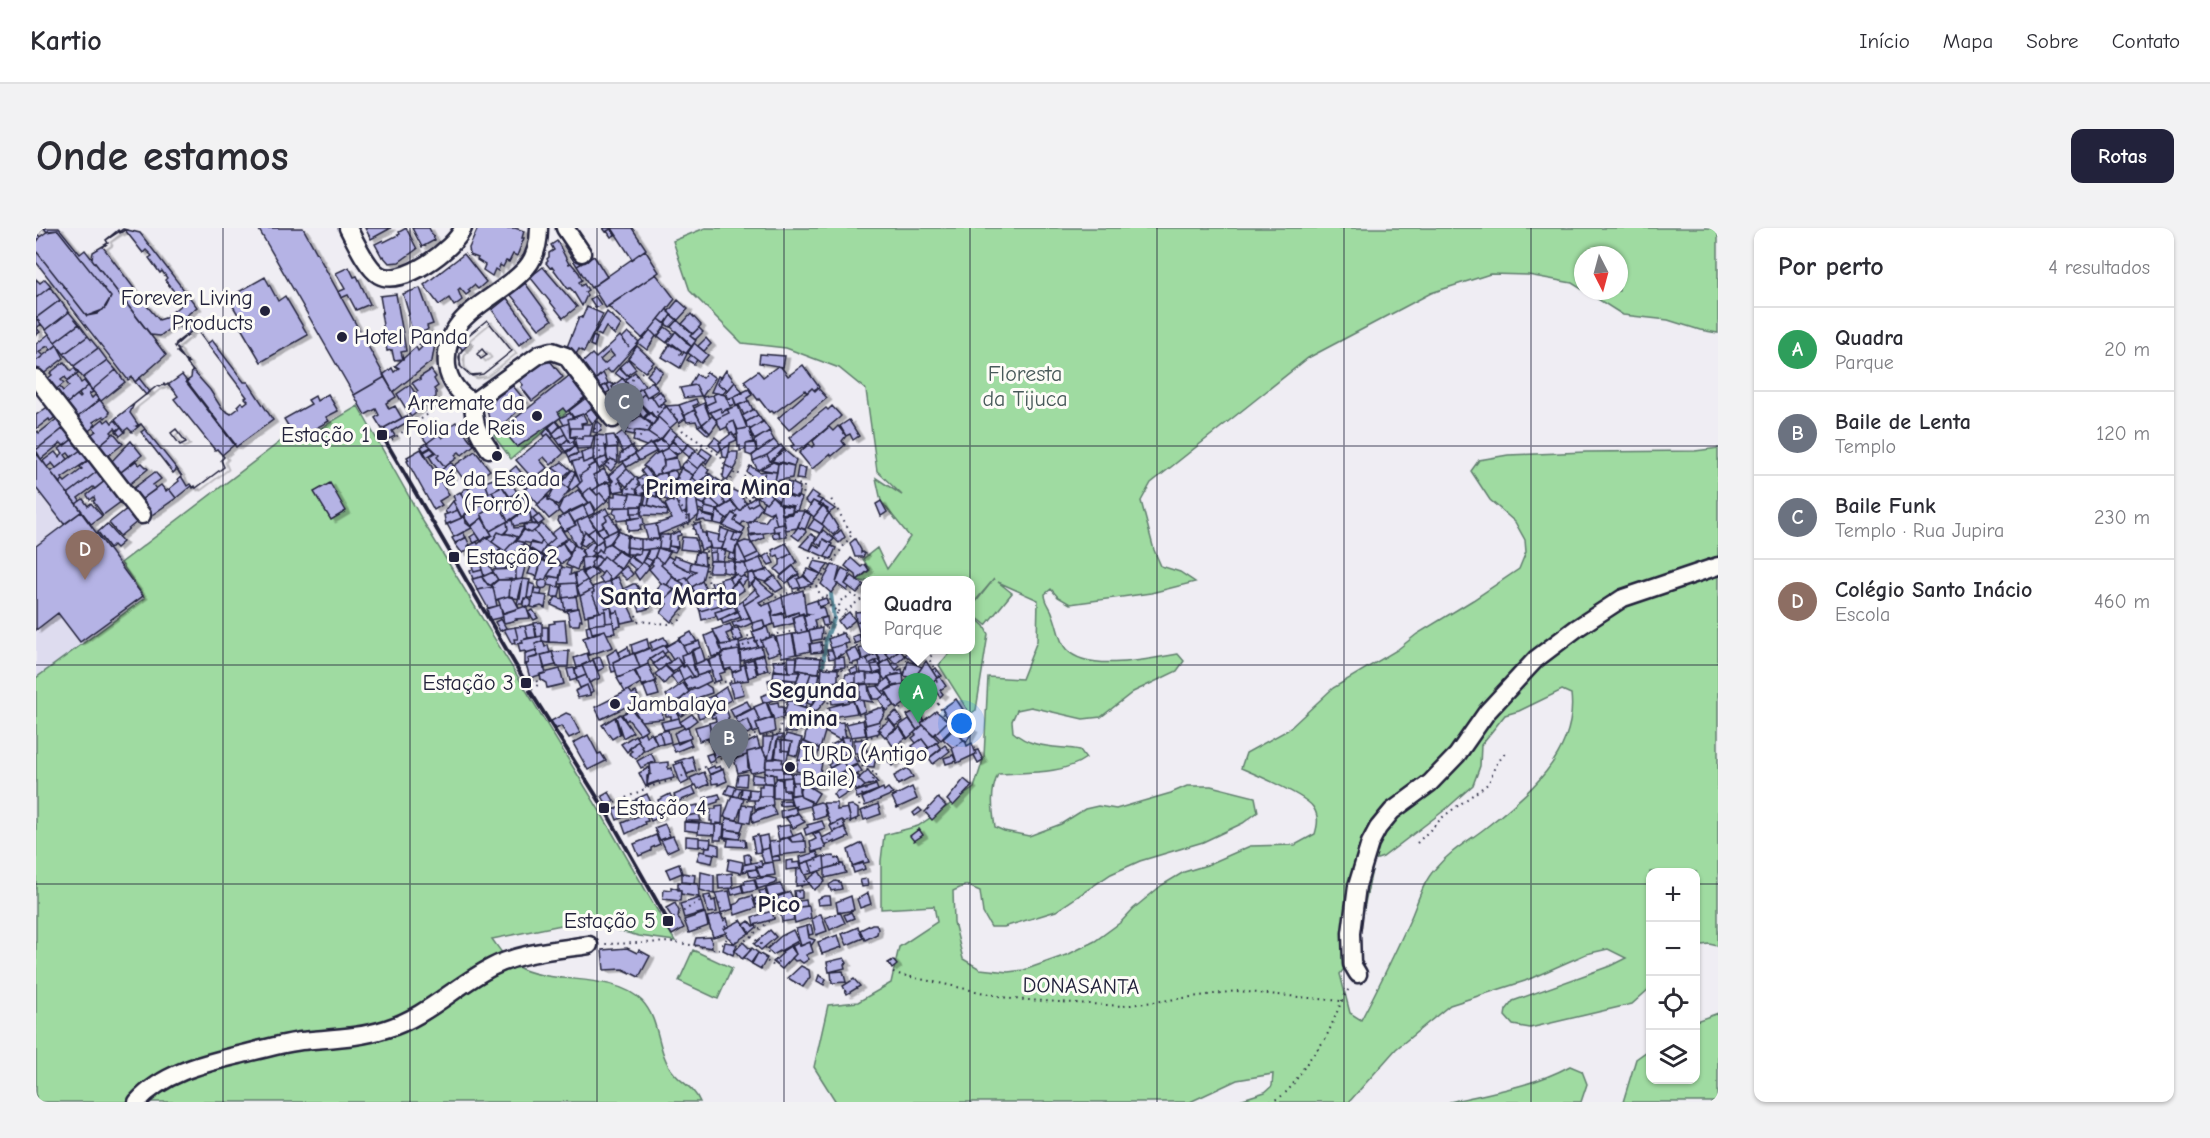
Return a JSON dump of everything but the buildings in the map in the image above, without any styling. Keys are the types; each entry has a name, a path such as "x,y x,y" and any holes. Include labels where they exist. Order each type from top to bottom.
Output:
{"street":[{"path":"348,228 372,269 379,275 393,278 408,275 420,268 458,237 463,228"},
{"path":"489,449 478,434 473,402 460,393 449,373 448,349 454,330 462,320 528,266 537,248 539,228"},
{"path":"565,228 582,253"},
{"path":"473,402 540,354 552,351 566,356 614,419"},
{"path":"36,378 142,515"},
{"path":"1358,974 1352,964 1351,933 1357,886 1371,843 1378,828 1392,811 1430,783 1457,755 1487,712 1536,659 1577,628 1623,598 1718,566"},
{"path":"137,1102 165,1079 203,1064 272,1046 363,1035 402,1024 420,1015 489,968 521,956 589,945"}],"path":[{"path":"603,468 636,443 661,406 658,390 645,370 611,395 599,400 595,429 603,468 612,480 633,490 643,478 666,502 677,502 685,512 700,551 706,551 706,573 710,587 687,601 680,620 668,624 638,621 636,615"},
{"path":"382,435 390,441 448,401 449,373"},
{"path":"661,406 672,410 683,431 720,455 724,463 722,479 728,484 735,472 758,484 758,495"},
{"path":"672,502 680,469 703,443"},
{"path":"744,478 746,500 758,495 765,482 784,480 804,486 803,498"},
{"path":"612,480 613,492 609,499 610,512 627,538 657,540 690,524 704,522"},
{"path":"765,603 802,588 816,586 852,534 829,496"},
{"path":"809,558 834,560"},
{"path":"816,586 822,598 829,596 830,606 838,612"},
{"path":"827,715 829,697 824,694 819,682 824,631 838,612 840,601 853,594 860,600 843,613 845,615"},
{"path":"709,658 777,634 829,626"},
{"path":"823,638 843,632"},
{"path":"730,642 753,635 758,642"},
{"path":"822,659 835,657 861,644"},
{"path":"857,646 863,659"},
{"path":"821,667 840,670 875,654"},
{"path":"903,654 907,659 904,674"},
{"path":"840,670 837,686 854,683 880,685 892,674 904,674 916,687 926,690 940,678 929,659 932,654"},
{"path":"712,683 744,680 764,670 820,673"},
{"path":"779,732 789,689 795,685 800,671"},
{"path":"526,683 535,679 539,684 530,691"},
{"path":"880,685 896,710"},
{"path":"604,808 649,787 713,764 754,735 760,736 807,727 817,714 843,718 847,739 867,738 879,734 886,718 911,701 916,687"},
{"path":"930,687 945,717 955,721"},
{"path":"668,921 706,897 719,902 728,937 741,944 791,904 837,826 860,819 859,798 877,774 863,768 855,754 867,754 867,738 863,719 844,723"},
{"path":"1417,843 1444,816 1489,783 1495,766 1506,752"},
{"path":"751,936 767,949 768,954 764,959 766,962 772,966 782,960"},
{"path":"589,945 674,942 718,950 728,937"},
{"name":"DONASANTA","path":"893,973 1012,999 1123,1006 1237,991 1341,1001"},
{"path":"1270,1102 1281,1098 1294,1085 1325,1038 1341,1001 1358,974"}],"shaded area":[{"path":"36,453 112,550 146,598 36,678"}],"green space":[{"name":"Floresta da Tijuca","path":"705,228 1718,228 1718,333 1668,320 1623,315 1599,300 1628,300 1628,246 1574,246 1574,284 1528,275 1490,274 1431,293 1308,358 1151,483 1141,501 1154,550 1161,566 1180,572 1195,582 1151,593 1070,604 1058,597 1051,589 1045,597 1063,645 1076,656 1088,661 1119,662 1178,654 1184,661 1177,671 1133,692 1101,717 1083,719 1031,707 1017,710 1012,721 1013,732 1020,737 1045,746 1080,750 1086,758 1055,770 998,774 992,800 995,827 1029,836 1061,824 1085,809 1098,806 1116,809 1187,786 1211,786 1255,797 1258,812 1243,823 1203,842 1140,861 1111,874 1056,911 1004,927 991,927 983,913 980,891 966,885 953,891 954,922 963,959 980,969 1008,972 1024,970 1069,954 1095,941 1121,922 1162,885 1184,872 1207,865 1250,846 1295,845 1315,834 1317,820 1313,807 1291,791 1241,768 1246,753 1288,730 1333,688 1397,650 1417,634 1519,569 1526,552 1525,540 1515,522 1490,500 1471,471 1479,460 1508,455 1695,451 1718,448 1718,946 1700,945 1700,868 1646,868 1646,992 1632,1004 1530,1028 1513,1025 1505,1016 1506,1010 1513,1001 1626,958 1608,949 1586,954 1525,981 1450,1005 1396,1049 1349,1102 1233,1102 1265,1092 1272,1086 1273,1074 1237,1080 1190,1102 836,1102 814,1067 828,1005 858,1002 891,983 899,947 937,922 934,906 881,909 881,861 884,835 918,826 974,788 984,757 988,677 1022,679 1037,641 1038,600 998,582 1012,593 986,625 975,616 975,603 994,579 975,601 975,576 863,576 870,570 863,559 877,548 887,569 910,537 881,501 876,478 902,495 877,471 866,390 839,368 786,348 742,343 690,291 673,241","holes":["1562,690 1571,694 1571,715 1558,754 1532,787 1484,829 1452,852 1430,875 1398,947 1361,1020 1350,1013 1340,974 1354,956 1374,860 1383,857 1446,809 1473,785 1480,766 1481,745 1505,715 1519,711"]},
{"path":"569,376 585,397 511,459 494,436"},
{"path":"358,406 424,523 601,813 675,941 639,936 581,921 492,939 509,961 530,972 615,986 630,992 642,1001 652,1018 668,1064 676,1076 694,1092 700,1102 36,1102 36,678 145,598 121,563 285,438 291,446"},
{"path":"975,618 984,626 988,634 976,710 970,714 939,665 949,654 975,654"},
{"path":"693,950 732,968 718,999 679,981"},
{"path":"1718,1013 1718,1102 1623,1102 1636,1059 1646,1052 1646,1084 1700,1084 1700,1020"},
{"path":"1570,1066 1582,1071 1587,1084 1581,1102 1449,1102 1526,1084"}],"waterway":[{"path":"823,667 826,639 834,619 831,594"}],"railway":[{"path":"382,435 526,683"},
{"path":"530,691 604,808 668,921"}],"place":[{"name":"Forever Living Products","path":"265,311"},
{"name":"Hotel Panda","path":"342,337"},
{"name":"Arremate da Folia de Reis","path":"537,416"},
{"name":"Baile Funk","path":"624,433"},
{"name":"Estação 1","path":"382,435"},
{"name":"Pé da Escada (Forró)","path":"497,456"},
{"name":"Estação 2","path":"454,557"},
{"name":"Colégio Santo Inácio","path":"85,580"},
{"name":"Estação 3","path":"526,683"},
{"name":"Jambalaya","path":"615,704"},
{"name":"Quadra","path":"918,723"},
{"name":"IURD (Antigo Baile)","path":"790,767"},
{"name":"Baile de Lenta","path":"729,769"},
{"name":"Estação 4","path":"604,808"},
{"name":"Estação 5","path":"668,921"}],"district":[{"name":"Primeira Mina","path":"718,487"},
{"name":"Santa Marta","path":"669,597"},
{"name":"Segunda mina","path":"813,704"},
{"name":"Pico","path":"779,904"}]}
